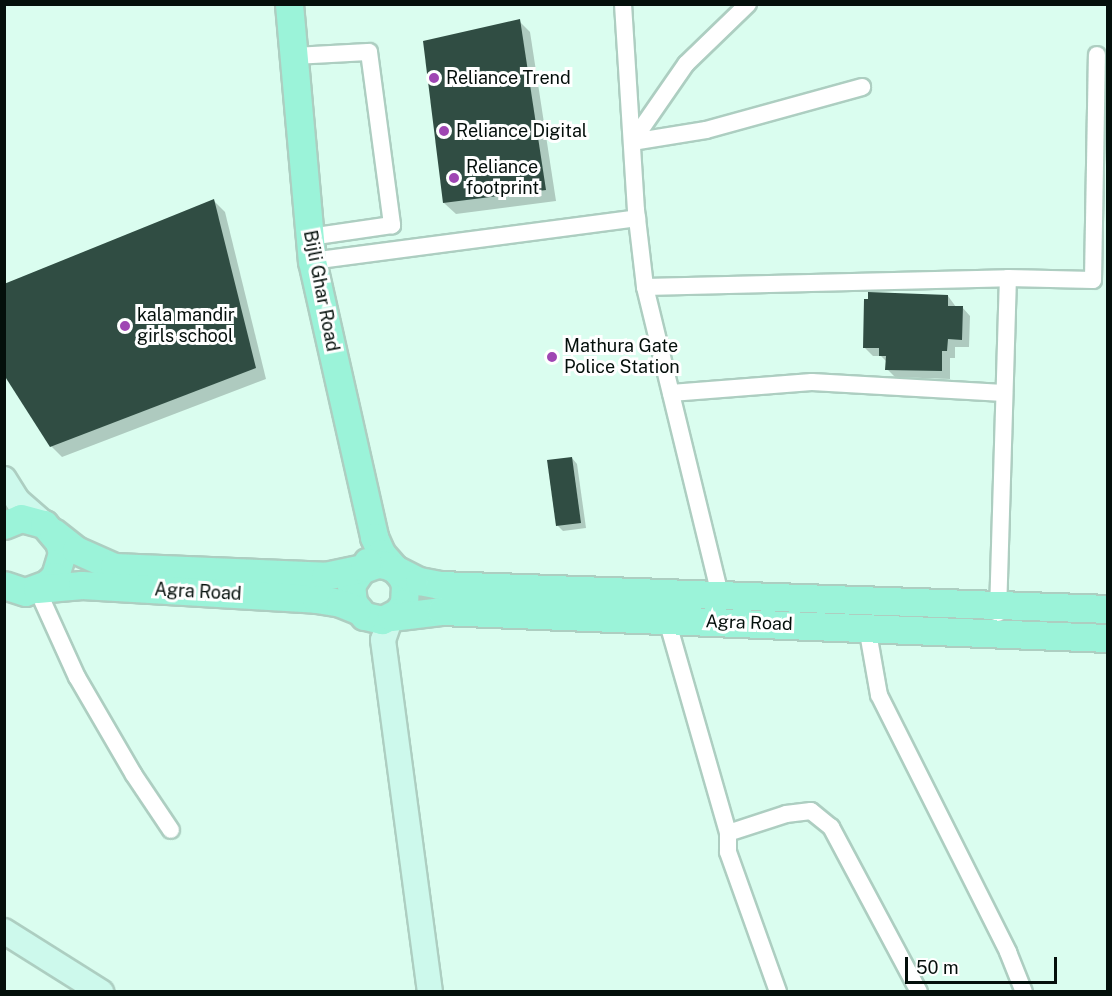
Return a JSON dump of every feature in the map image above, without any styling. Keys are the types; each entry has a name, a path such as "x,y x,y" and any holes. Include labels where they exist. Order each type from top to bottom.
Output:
{"main road":[{"name":"Bijli Ghar Road","path":"288,4 311,249 374,537"},
{"name":"Agra Road","path":"4,479 18,501 76,550 114,567 325,576 364,568"},
{"path":"4,525 21,518 34,519 49,528 62,553 55,576 15,588"},
{"path":"364,568 374,537"},
{"path":"374,537 381,553 405,585 406,594 387,628 430,992"},
{"path":"387,628 361,613 350,594 351,585 354,577 364,568 377,564 395,569"},
{"name":"Agra Road","path":"395,569 419,581 439,585 1107,609"},
{"name":"Agra Road","path":"15,588 82,585 316,599 340,603 361,613"},
{"name":"Agra Road","path":"387,628 441,611 1107,638"},
{"path":"4,931 101,992"}],"street":[{"path":"623,4 637,218 645,287 720,595"},
{"path":"632,142 686,64 748,4"},
{"path":"293,56 369,52 392,225 311,249"},
{"path":"645,287 1008,278 1093,280 1097,55"},
{"path":"632,142 706,130 862,87"},
{"path":"311,249 637,218"},
{"path":"999,632 1008,278"},
{"path":"671,393 812,382 1004,393"},
{"path":"15,588 77,677 134,775 171,830"},
{"path":"667,620 728,833 728,852 778,992"},
{"path":"867,627 879,695 1008,952 1024,992"},
{"path":"728,833 786,814 811,811 831,827 919,992"}],"building":[{"path":"520,19 546,190 443,203 423,41"},
{"name":"kala mandir girls school","path":"214,199 256,368 50,447 4,375 4,284"},
{"path":"868,292 948,295 948,306 963,306 962,340 948,339 947,351 942,351 942,371 885,370 886,356 879,356 879,348 863,348 864,299 868,299"},
{"path":"572,457 581,523 556,526 547,460"}],"place":[{"name":"Reliance Trend","path":"434,78"},
{"name":"Reliance Digital","path":"444,131"},
{"name":"Reliance footprint","path":"454,178"},
{"name":"kala mandir girls school","path":"125,326"},
{"name":"Mathura Gate Police Station","path":"552,357"}]}
